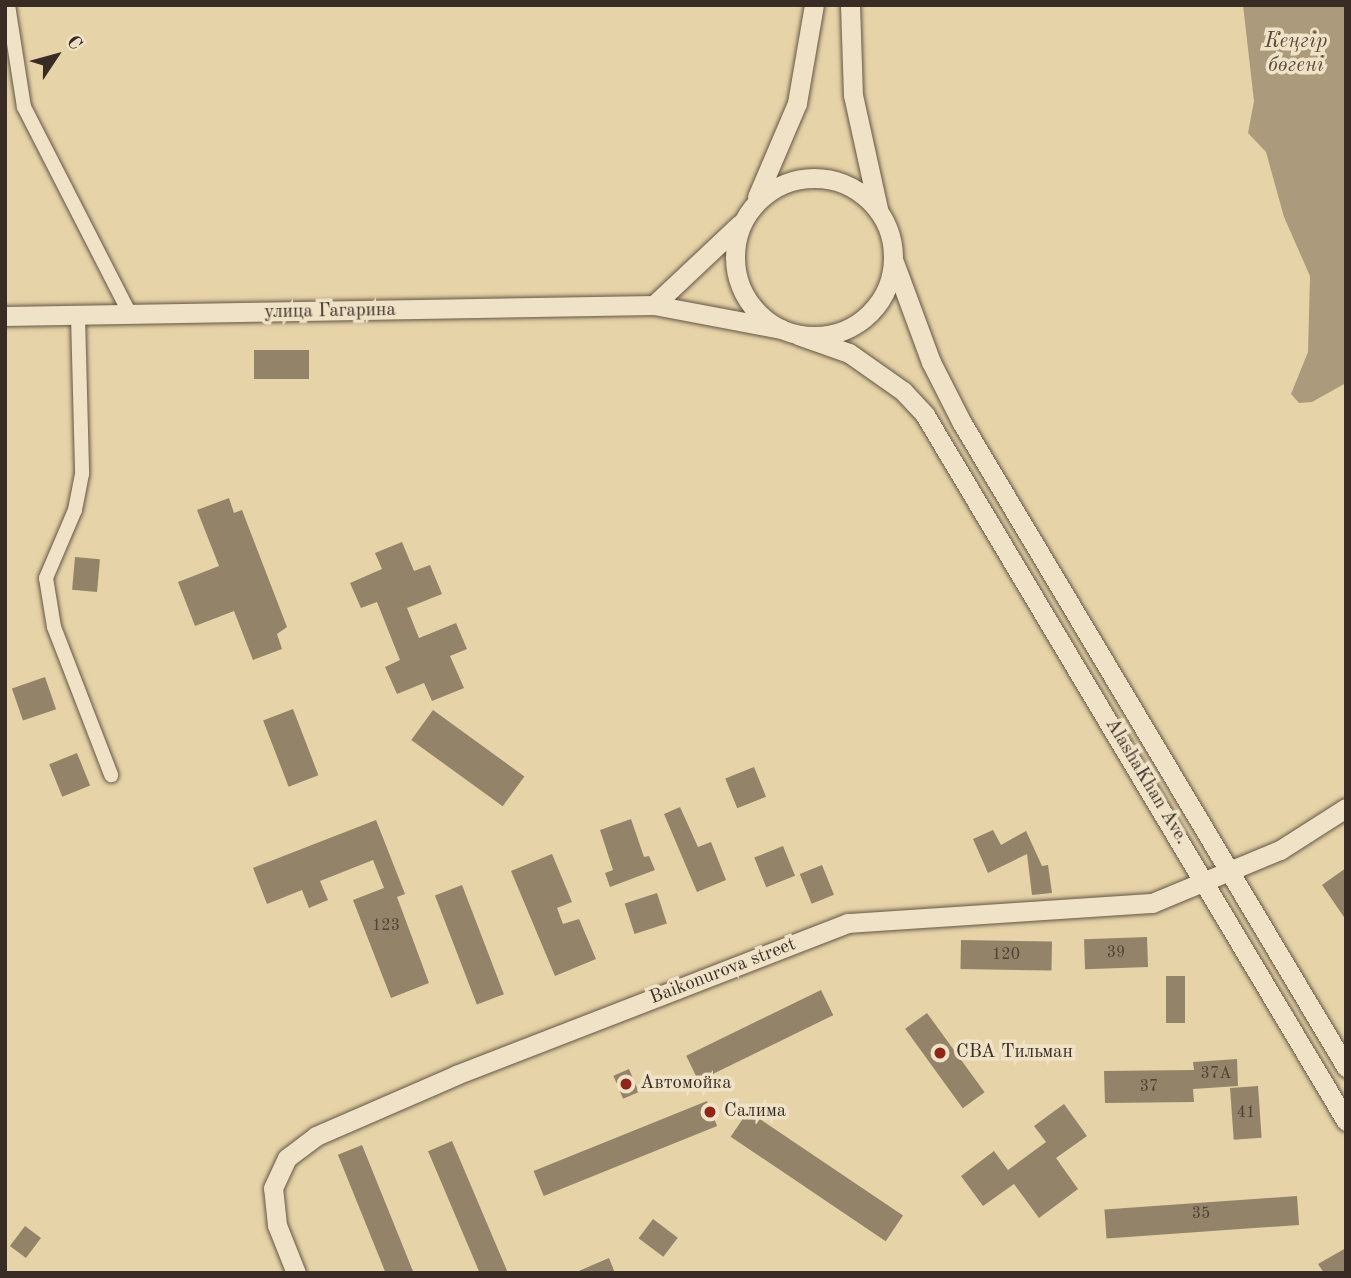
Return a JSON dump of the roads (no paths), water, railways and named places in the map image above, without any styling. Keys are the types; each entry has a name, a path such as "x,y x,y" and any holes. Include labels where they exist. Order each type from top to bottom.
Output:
{"main road":[{"path":"814,5 797,103 781,152 748,213 735,251 740,287 764,318 790,332 819,337 856,325 883,297 894,262 879,213 853,95 850,5"},
{"path":"654,305 777,187 814,177 854,188 879,213"},
{"name":"AlashaKhan Ave.","path":"894,262 931,362 962,424 1346,1068"},
{"name":"улица Гагарина","path":"5,316 131,316 654,305 790,332"},
{"name":"AlashaKhan Ave.","path":"790,332 849,353 884,376 925,415 1205,881 1346,1122"},
{"name":"Baikonurova street","path":"296,1273 273,1205 276,1175 300,1144 316,1136 456,1075 848,923 1138,906 1280,850 1346,808"}],"street":[{"path":"8,5 24,107 131,316"},
{"path":"78,316 82,474 75,510 46,578 54,627 111,775"}],"water":[{"name":"Кеңгір бөгені","path":"1243,5 1346,5 1346,383 1312,402 1299,403 1291,394 1308,352 1310,276 1284,217 1266,152 1248,133 1254,101"}],"place":[{"name":"СВА Тильман","path":"940,1053"},
{"name":"Автомойка","path":"626,1084"},
{"name":"Салима","path":"710,1112"}]}
